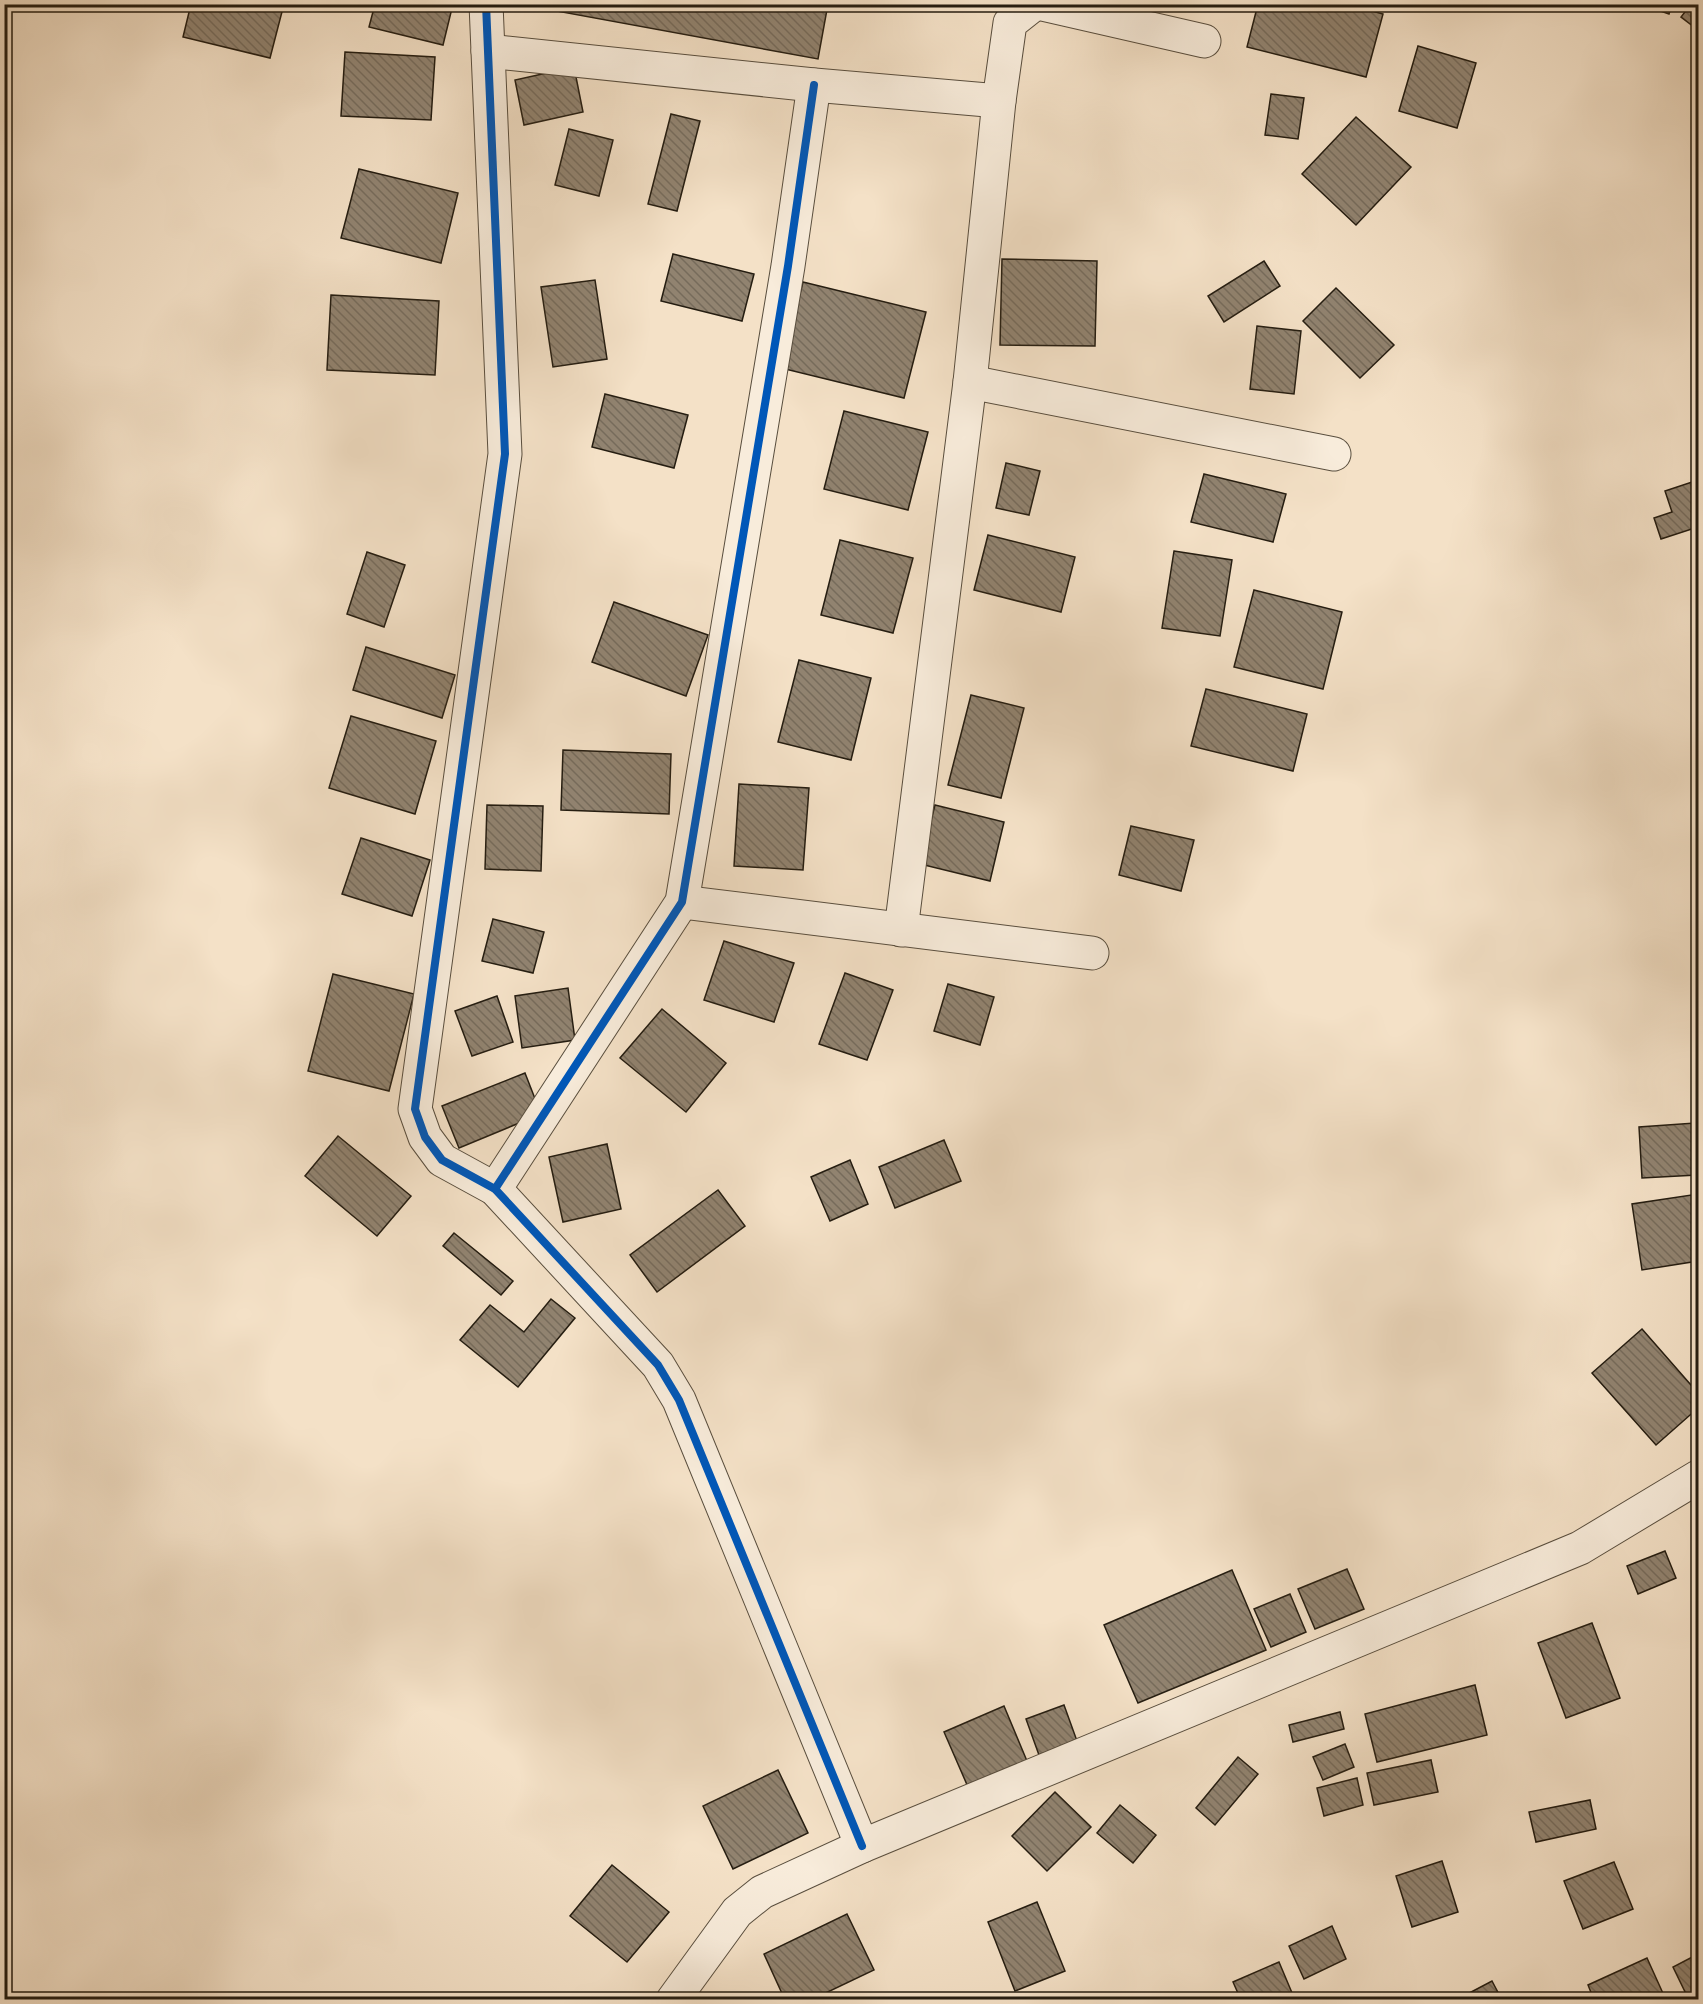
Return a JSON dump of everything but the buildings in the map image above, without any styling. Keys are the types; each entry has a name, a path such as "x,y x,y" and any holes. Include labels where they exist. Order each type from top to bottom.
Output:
{"street":[{"path":"486,4 505,454 415,1109 425,1137 442,1160 495,1189 658,1365 680,1400 862,1846"},
{"path":"901,930 970,382 999,101 1010,23 1035,4"},
{"path":"1042,4 1204,41"},
{"path":"488,51 814,85 999,101"},
{"path":"495,1189 682,902 788,266 814,85"},
{"path":"970,382 1334,454"},
{"path":"682,902 1092,953"},
{"path":"673,2000 737,1912 762,1892 862,1846 1580,1548 1698,1477"}],"cycle path":[{"path":"486,4 505,454 415,1109 425,1137 442,1160 495,1189 658,1365 679,1400 862,1846"},
{"path":"495,1189 682,902 788,266 814,85"}]}
